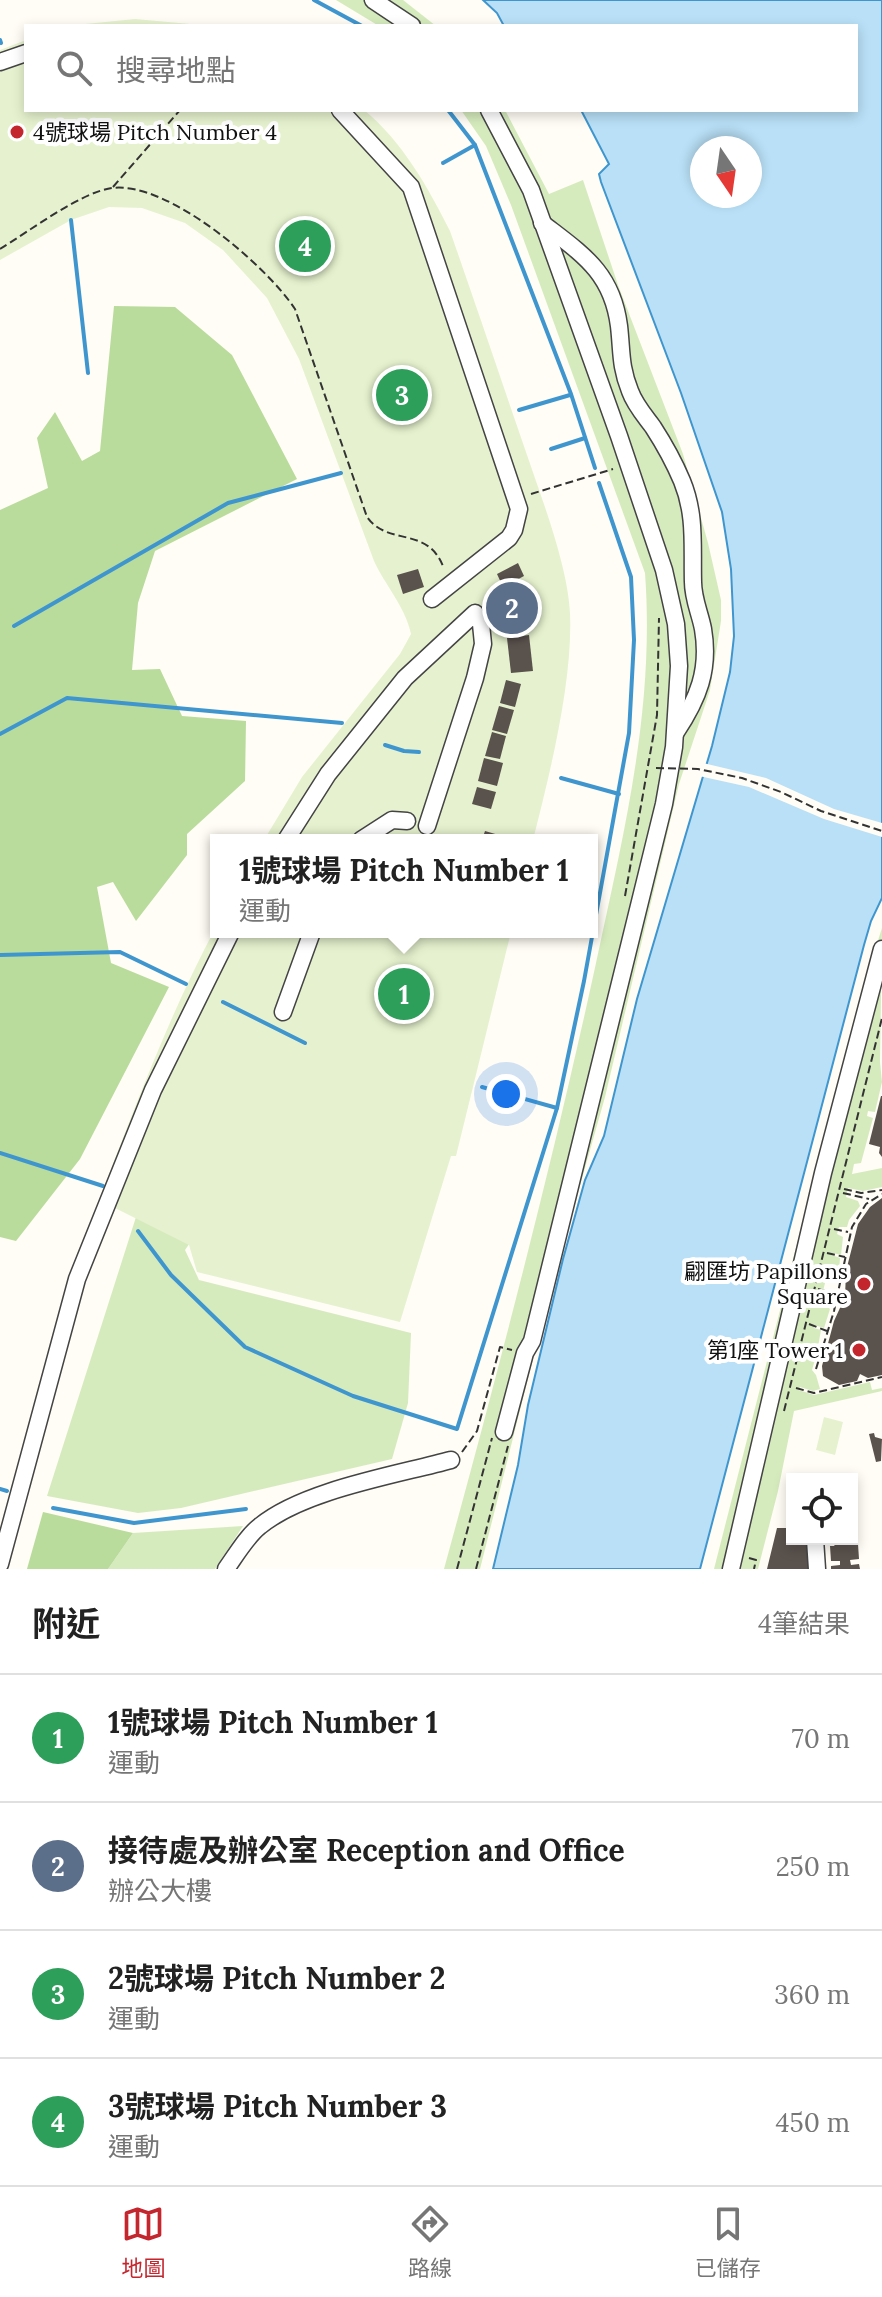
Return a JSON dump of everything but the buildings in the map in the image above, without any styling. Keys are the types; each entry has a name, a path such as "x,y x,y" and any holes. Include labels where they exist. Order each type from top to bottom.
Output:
{"street":[{"path":"373,0 409,24"},
{"path":"0,62 24,54"},
{"path":"342,112 411,187 517,498 517,520 509,538 432,599"},
{"path":"490,112 520,165 624,450 664,570 679,645 675,733 664,804 532,1341 525,1353 502,1436"},
{"path":"542,223 587,257 606,281 616,315 620,356 628,386 665,447 687,495 694,533 693,582 704,643 704,670 695,704 675,733"},
{"path":"290,834 328,774 405,678 475,613 481,624 483,644 427,826"},
{"path":"370,834 392,820 407,821"},
{"path":"0,1564 77,1279 153,1090 228,938"},
{"path":"283,1012 310,938"},
{"path":"731,1569 823,1173 882,949"},
{"path":"226,1569 257,1528 303,1500 451,1460"},
{"path":"815,1545 817,1569"}],"path":[{"path":"112,188 178,112"},
{"path":"0,249 74,204 112,188 131,189 158,197 196,216 230,240 288,298 295,309 367,517 378,528 430,546 439,556 449,585"},
{"path":"539,491 607,471"},
{"path":"624,901 657,715 658,610"},
{"path":"656,768 698,769 742,778 882,831"},
{"path":"784,1411 882,1018"},
{"path":"872,1199 843,1191 882,1192"},
{"path":"816,1369 856,1216 882,1192"},
{"path":"834,1229 851,1233"},
{"path":"827,1253 845,1257"},
{"path":"818,1289 837,1294"},
{"path":"809,1324 827,1331"},
{"path":"804,1344 820,1354"},
{"path":"451,1460 470,1443 477,1431 500,1347 525,1353"},
{"path":"796,1388 814,1393 882,1377"},
{"path":"457,1569 502,1436"},
{"path":"476,1569 502,1436"},
{"path":"754,1569 756,1560"}],"green space":[{"path":"336,0 403,0 433,24 376,24"},
{"path":"135,19 190,24 86,24"},
{"path":"24,41 24,112 366,112 402,150 450,231 547,512 568,595 570,640 564,697 534,834 268,834 302,777 400,654 411,634 408,624 374,561 299,359 267,298 223,250 185,223 142,208 109,207 71,220 0,260 0,50"},
{"path":"462,112 506,112 549,194 583,180 618,285 683,454 721,600 721,621 710,690 679,784 605,1097 547,1303 480,1569 444,1569 505,1342 579,1039 635,770 646,672 645,573 511,205 486,146"},
{"path":"114,306 175,307 232,355 297,479 155,551 138,603 132,670 160,669 182,716 246,721 245,781 187,834 187,855 136,921 113,882 97,887 111,963 169,987 80,1159 16,1241 0,1237 0,510 48,488 37,438 55,412 82,461 100,451"},
{"path":"882,928 882,1082 875,1112 868,1111 867,1116 873,1118 861,1163 854,1164 852,1174 882,1168 882,1187 863,1191 848,1188 846,1197 858,1201 860,1206 847,1227 839,1227 837,1234 843,1237 841,1255 832,1255 840,1258 839,1272 836,1275 828,1271 819,1307 830,1309 824,1328 814,1325 814,1328 821,1330 818,1347 814,1350 810,1344 808,1349 816,1356 812,1370 820,1389 813,1391 800,1387 799,1390 814,1395 870,1382 872,1390 882,1388 882,1391 794,1411 758,1569 714,1569 861,993"},
{"path":"210,938 510,938 456,1156 451,1156 400,1322 197,1272 189,1245 99,1200 139,1096"},
{"path":"166,1123 212,1211 185,1250 199,1280 411,1333 408,1403 392,1459 181,1508 138,1513 47,1496"},
{"path":"824,1417 843,1422 835,1455 816,1450"},
{"path":"43,1512 133,1533 108,1569 27,1569"},
{"path":"243,1526 215,1569 108,1569 133,1533"}],"water":[{"path":"483,0 882,0 882,898 864,945 700,1569 493,1569 563,1259 585,1180 604,1136 637,999 712,746 730,672 734,636 731,569 722,512 681,393 601,182 599,174 609,164 582,112 858,112 858,24 503,24 497,13"}],"pier":[{"path":"703,763 766,778 834,809 882,823 882,837 824,819 749,787 699,776"}],"waterway":[{"path":"314,0 358,24"},
{"path":"450,112 475,145 571,394 595,468"},
{"path":"443,163 475,145"},
{"path":"71,220 88,373"},
{"path":"519,410 570,395"},
{"path":"551,449 585,438"},
{"path":"14,626 228,503 341,473"},
{"path":"598,904 629,733 634,640 631,577 599,483"},
{"path":"0,734 67,698 342,723"},
{"path":"385,745 419,752"},
{"path":"561,778 619,794"},
{"path":"138,1231 171,1275 245,1347 353,1396 457,1429 557,1108 592,938"},
{"path":"0,955 120,952 186,984"},
{"path":"223,1002 305,1043"},
{"path":"482,1087 557,1108"},
{"path":"0,1153 103,1186"},
{"path":"0,1489 7,1491"},
{"path":"53,1508 134,1523 246,1509"}],"place":[{"name":"4號球場 Pitch Number 4","path":"17,132"},
{"name":"3號球場 Pitch Number 3","path":"305,246"},
{"name":"2號球場 Pitch Number 2","path":"402,395"},
{"name":"接待處及辦公室 Reception and Office","path":"512,608"},
{"name":"1號球場 Pitch Number 1","path":"404,994"},
{"name":"翩匯坊 Papillons Square","path":"864,1284"},
{"name":"第1座 Tower 1","path":"859,1350"}]}
